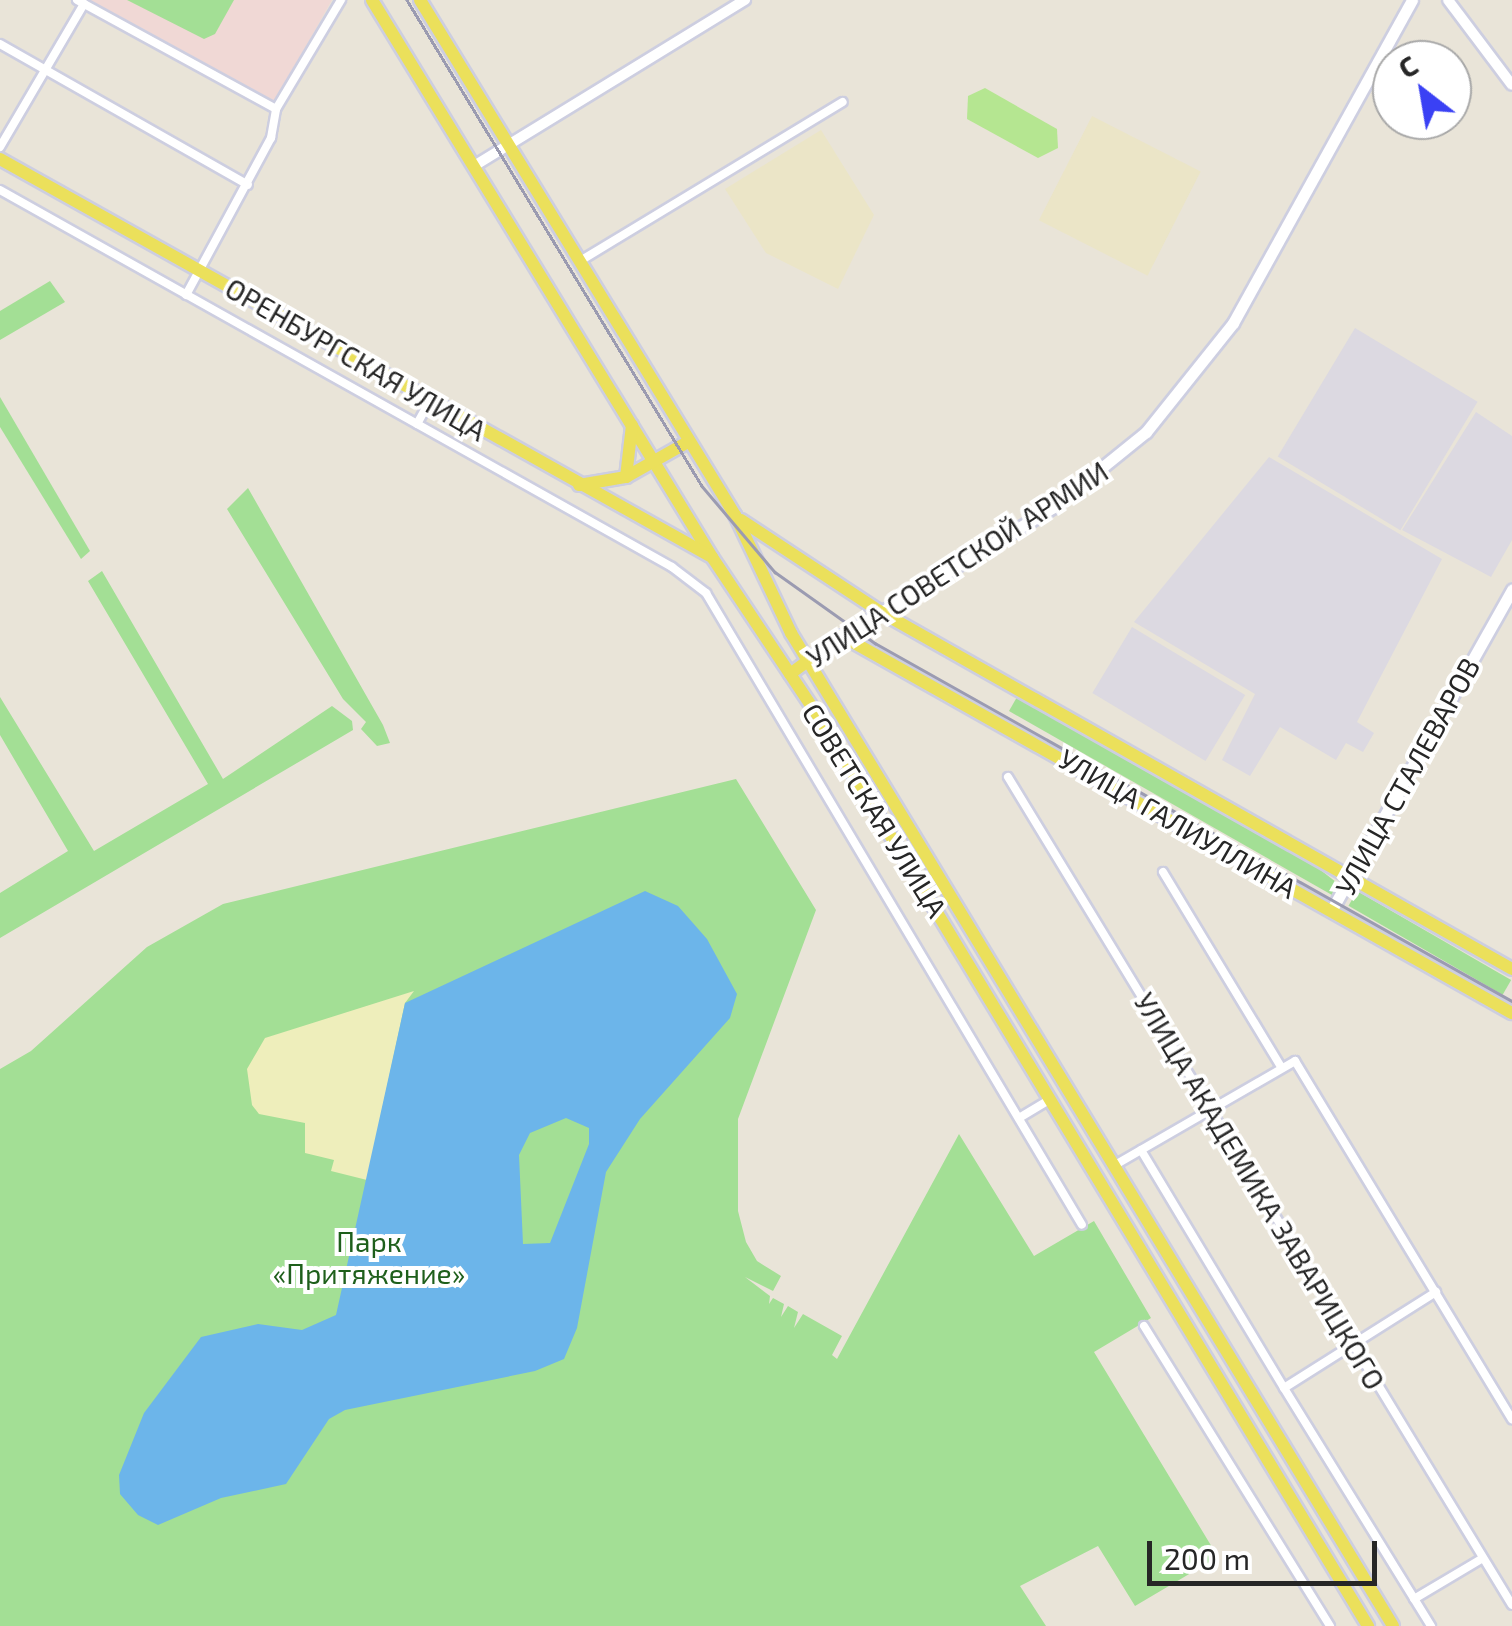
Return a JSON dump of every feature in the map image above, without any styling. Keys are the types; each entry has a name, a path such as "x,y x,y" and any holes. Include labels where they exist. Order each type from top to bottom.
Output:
{"main road":[{"name":"СОВЕТСКАЯ УЛИЦА","path":"372,0 712,557 790,674 1052,1099 1368,1626"},
{"name":"СОВЕТСКАЯ УЛИЦА","path":"420,0 576,264 735,515 809,661 1393,1626"},
{"name":"УЛИЦА СОВЕТСКОЙ АРМИИ","path":"790,674 879,611 1067,497 1146,432 1233,323 1412,0"},
{"name":"ОРЕНБУРГСКАЯ УЛИЦА","path":"0,158 575,485 712,557"},
{"path":"626,477 632,423"},
{"path":"575,485 626,477 686,443"},
{"name":"СОВЕТСКАЯ УЛИЦА","path":"735,515 879,611"},
{"name":"УЛИЦА СТАЛЕВАРОВ","path":"1331,910 1512,590"},
{"name":"УЛИЦА ГАЛИУЛЛИНА","path":"879,611 1512,969"},
{"name":"УЛИЦА ГАЛИУЛЛИНА","path":"842,636 1512,1013"},
{"path":"1052,1099 1070,1088"},
{"path":"1324,1554 1343,1543"}],"street":[{"path":"186,294 271,138 276,110 341,0"},
{"path":"474,166 745,0"},
{"path":"1448,0 1512,85"},
{"path":"0,147 80,2 276,110"},
{"path":"0,44 248,185"},
{"path":"576,264 843,102"},
{"path":"0,190 672,567 706,593 1082,1226"},
{"path":"417,424 430,401"},
{"name":"УЛИЦА АКАДЕМИКА ЗАВАРИЦКОГО","path":"1008,778 1512,1604"},
{"path":"1162,872 1281,1067"},
{"path":"1116,1165 1295,1061 1512,1420"},
{"path":"1018,1118 1052,1099"},
{"path":"1141,1150 1431,1626"},
{"path":"1284,1388 1436,1292"},
{"path":"1144,1326 1330,1626"},
{"path":"1414,1599 1483,1558"}],"shaded area":[{"path":"89,0 332,0 274,103"},
{"path":"1092,116 1201,171 1148,276 1039,220"},
{"path":"821,130 874,215 838,289 766,253 725,189"},
{"path":"1355,328 1478,402 1400,530 1278,457"},
{"path":"1476,412 1512,436 1512,540 1491,577 1402,530"},
{"path":"1269,457 1442,559 1357,722 1374,733 1363,752 1346,743 1336,760 1280,727 1250,776 1222,760 1255,694 1134,622"},
{"path":"1132,627 1245,695 1205,761 1092,693"}],"green space":[{"path":"127,0 234,0 215,34 204,39"},
{"path":"985,88 1057,129 1058,148 1038,158 967,119 968,96"},
{"path":"50,281 65,302 0,340 0,311"},
{"path":"0,397 90,551 81,559 0,427"},
{"path":"248,488 390,743 377,746 361,729 366,722 343,699 227,509"},
{"path":"102,571 223,779 332,706 352,721 353,730 0,938 0,893 68,851 0,735 0,697 94,851 208,784 88,581"},
{"path":"1017,697 1314,865 1336,882 1332,895 1009,711"},
{"name":"Парк «Притяжение»","path":"736,779 816,910 738,1119 738,1211 746,1242 757,1261 781,1276 773,1291 745,1277 770,1296 769,1304 773,1298 784,1304 781,1317 788,1306 798,1312 794,1328 803,1314 842,1336 832,1355 837,1359 959,1134 1034,1256 1094,1221 1151,1318 1094,1352 1218,1557 1135,1606 1098,1546 1020,1586 1046,1626 0,1626 0,1069 31,1051 147,947 223,904"},
{"path":"1357,891 1511,980 1503,995 1348,906"}],"sand":[{"path":"414,991 405,1003 367,1180 331,1171 334,1160 305,1153 305,1123 259,1114 252,1105 247,1069 265,1038"}],"water":[{"path":"645,891 678,906 707,939 737,994 730,1018 640,1119 606,1172 577,1328 564,1359 535,1371 345,1410 329,1419 286,1484 221,1498 158,1525 138,1515 120,1494 119,1475 144,1413 201,1337 258,1324 302,1330 336,1315 405,1003","holes":["566,1118 589,1128 589,1144 550,1243 523,1244 519,1155 530,1133"]}],"tram line":[{"path":"407,0 702,486 775,572 875,643 1512,1001"}]}
